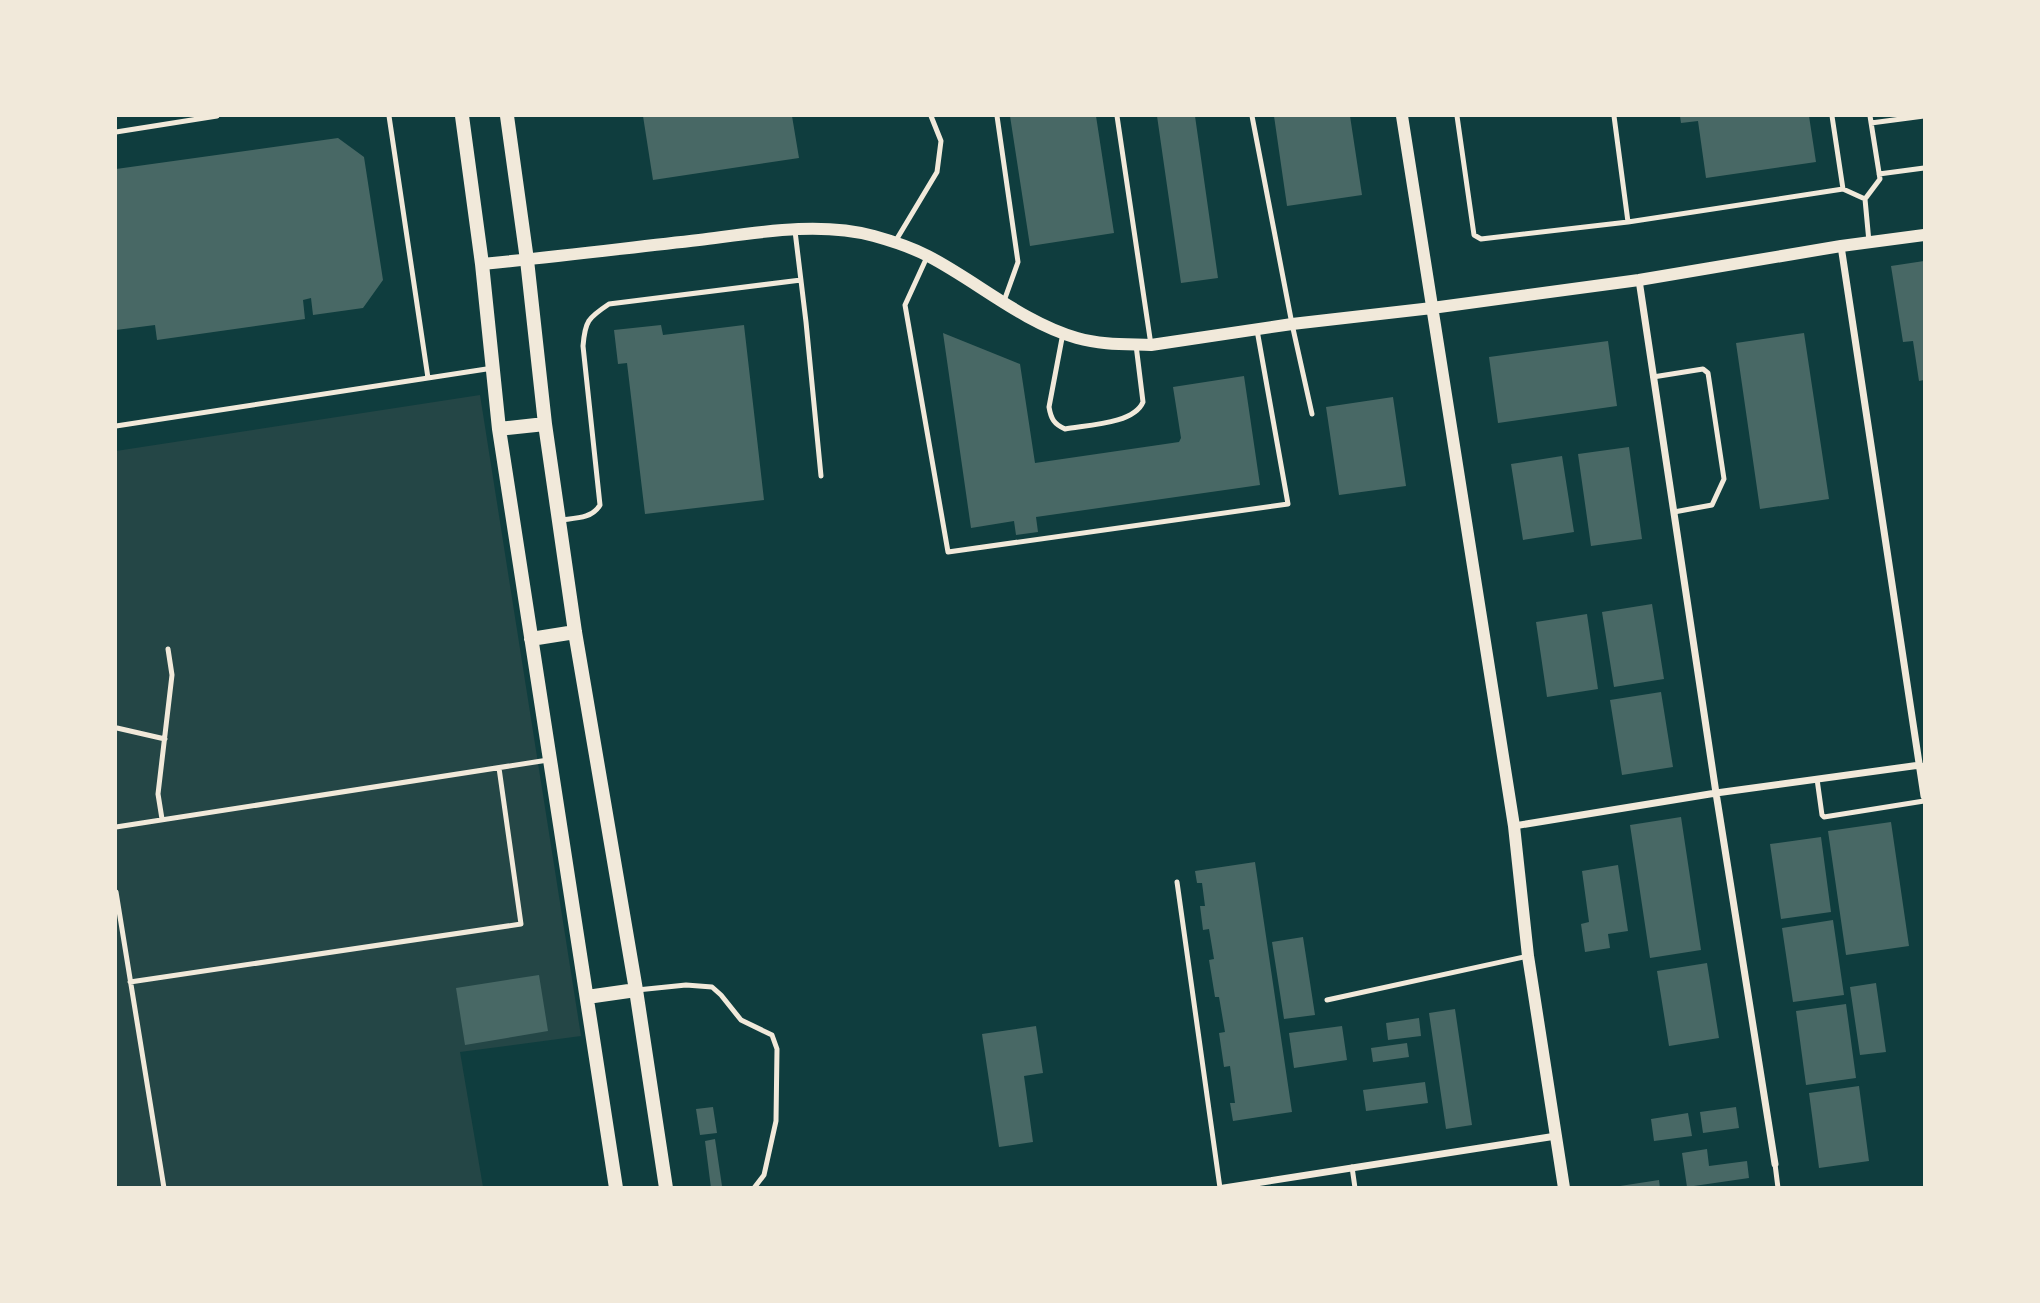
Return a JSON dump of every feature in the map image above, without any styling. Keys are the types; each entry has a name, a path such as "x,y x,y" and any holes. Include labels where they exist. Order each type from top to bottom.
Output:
{"main road":[{"path":"462,116 482,264 499,429 616,1188"},
{"path":"507,116 527,260 545,424 575,632 636,990 666,1188"},
{"path":"499,429 545,424"},
{"path":"531,639 575,632"},
{"path":"587,998 636,990"}],"street":[{"path":"1402,116 1514,826 1528,956 1564,1188"},
{"path":"482,264 758,233 844,230 894,242 928,256 1004,303 1063,333 1100,343 1151,345 1292,324 1639,280 1924,235"},
{"path":"1841,246 1922,765 1924,799"},
{"path":"1639,280 1775,1164"},
{"path":"1514,826 1716,793 1922,765"},
{"path":"1222,1188 1262,1184 1352,1167 1556,1136"}],"lane":[{"path":"116,132 217,116"},
{"path":"389,116 428,377"},
{"path":"894,242 937,172 941,141 931,116"},
{"path":"997,116 1018,262 1004,303"},
{"path":"1117,116 1151,345"},
{"path":"1252,116 1312,414"},
{"path":"1457,116 1474,235 1481,239 1628,222 1843,190 1865,199"},
{"path":"1614,116 1628,222"},
{"path":"1832,116 1843,190"},
{"path":"1869,242 1865,199 1880,179 1870,116"},
{"path":"1871,123 1924,116"},
{"path":"1879,174 1924,168"},
{"path":"795,230 821,476"},
{"path":"928,256 905,305 948,552 1288,504 1257,330"},
{"path":"559,520 587,516 596,512 600,505 583,346 585,327 593,315 609,304 801,281"},
{"path":"1063,333 1049,407 1051,418 1056,425 1065,429 1127,417 1140,409 1143,402 1136,345"},
{"path":"116,426 493,368"},
{"path":"1653,377 1703,369 1708,373 1724,480 1712,505 1674,512"},
{"path":"162,819 158,794 172,675 168,649"},
{"path":"117,728 165,739"},
{"path":"116,827 551,760"},
{"path":"130,982 521,924 499,768"},
{"path":"1817,779 1824,817 1924,799"},
{"path":"1177,882 1222,1188"},
{"path":"116,892 164,1188"},
{"path":"1327,1000 1528,956"},
{"path":"636,990 686,985 712,987 741,1020 772,1035 777,1049 776,1121 764,1175 754,1188"},
{"path":"1775,1164 1778,1188"},
{"path":"1352,1167 1355,1188"}],"shaded area":[{"path":"480,395 581,1036 460,1052 483,1187 116,1188 116,451"}],"building":[{"path":"643,116 792,116 799,158 653,180"},
{"path":"1010,116 1096,116 1114,233 1030,246"},
{"path":"1157,116 1195,116 1218,278 1181,283"},
{"path":"1274,116 1350,116 1362,195 1287,206"},
{"path":"1680,116 1809,116 1816,162 1706,178 1698,121 1681,123"},
{"path":"338,138 364,157 383,280 363,308 313,315 311,298 303,300 305,319 157,340 155,325 116,330 116,169"},
{"path":"1924,261 1924,380 1919,381 1913,341 1903,342 1891,266"},
{"path":"661,325 663,335 744,325 764,500 645,514 627,363 618,364 614,330"},
{"path":"943,333 1020,364 1035,463 1179,442 1181,438 1173,387 1244,376 1260,485 1036,517 1038,532 1016,535 1014,521 971,528"},
{"path":"1804,333 1829,499 1760,509 1736,343"},
{"path":"1608,341 1617,406 1498,423 1489,357"},
{"path":"1393,397 1406,486 1339,495 1326,407"},
{"path":"1629,447 1642,539 1591,546 1578,454"},
{"path":"1562,456 1574,532 1523,540 1511,464"},
{"path":"1652,604 1664,679 1614,687 1602,612"},
{"path":"1587,614 1598,689 1547,697 1536,622"},
{"path":"1661,692 1673,767 1622,775 1610,700"},
{"path":"1681,817 1701,950 1650,958 1630,825"},
{"path":"1891,822 1909,946 1846,955 1828,831"},
{"path":"1821,837 1831,912 1781,919 1770,844"},
{"path":"1255,862 1292,1112 1233,1121 1230,1103 1235,1103 1230,1066 1224,1067 1219,1033 1225,1032 1219,997 1215,997 1209,960 1214,959 1209,929 1203,930 1200,906 1205,906 1202,883 1197,883 1195,871"},
{"path":"1618,865 1628,931 1608,934 1610,948 1585,952 1581,924 1589,922 1582,871"},
{"path":"1833,920 1844,995 1793,1002 1782,928"},
{"path":"1303,937 1315,1015 1284,1019 1272,942"},
{"path":"1707,963 1719,1038 1669,1046 1657,971"},
{"path":"539,975 548,1031 465,1045 456,988"},
{"path":"1876,983 1886,1052 1860,1055 1850,987"},
{"path":"1846,1004 1856,1078 1806,1085 1796,1011"},
{"path":"1455,1009 1472,1125 1446,1129 1429,1013"},
{"path":"1419,1018 1421,1036 1388,1040 1386,1023"},
{"path":"1036,1026 1043,1073 1024,1076 1033,1142 999,1147 982,1034"},
{"path":"1342,1026 1347,1060 1294,1068 1289,1033"},
{"path":"1407,1043 1409,1057 1373,1062 1371,1048"},
{"path":"1425,1082 1428,1103 1366,1111 1363,1090"},
{"path":"1859,1086 1869,1161 1819,1168 1809,1093"},
{"path":"713,1107 717,1133 700,1135 696,1109"},
{"path":"1736,1107 1739,1128 1703,1133 1700,1112"},
{"path":"1688,1113 1692,1136 1654,1141 1651,1119"},
{"path":"715,1139 722,1186 711,1188 705,1141"},
{"path":"1707,1149 1709,1166 1747,1161 1749,1178 1687,1187 1682,1153"},
{"path":"1659,1180 1660,1188 1620,1188 1620,1186"}]}
